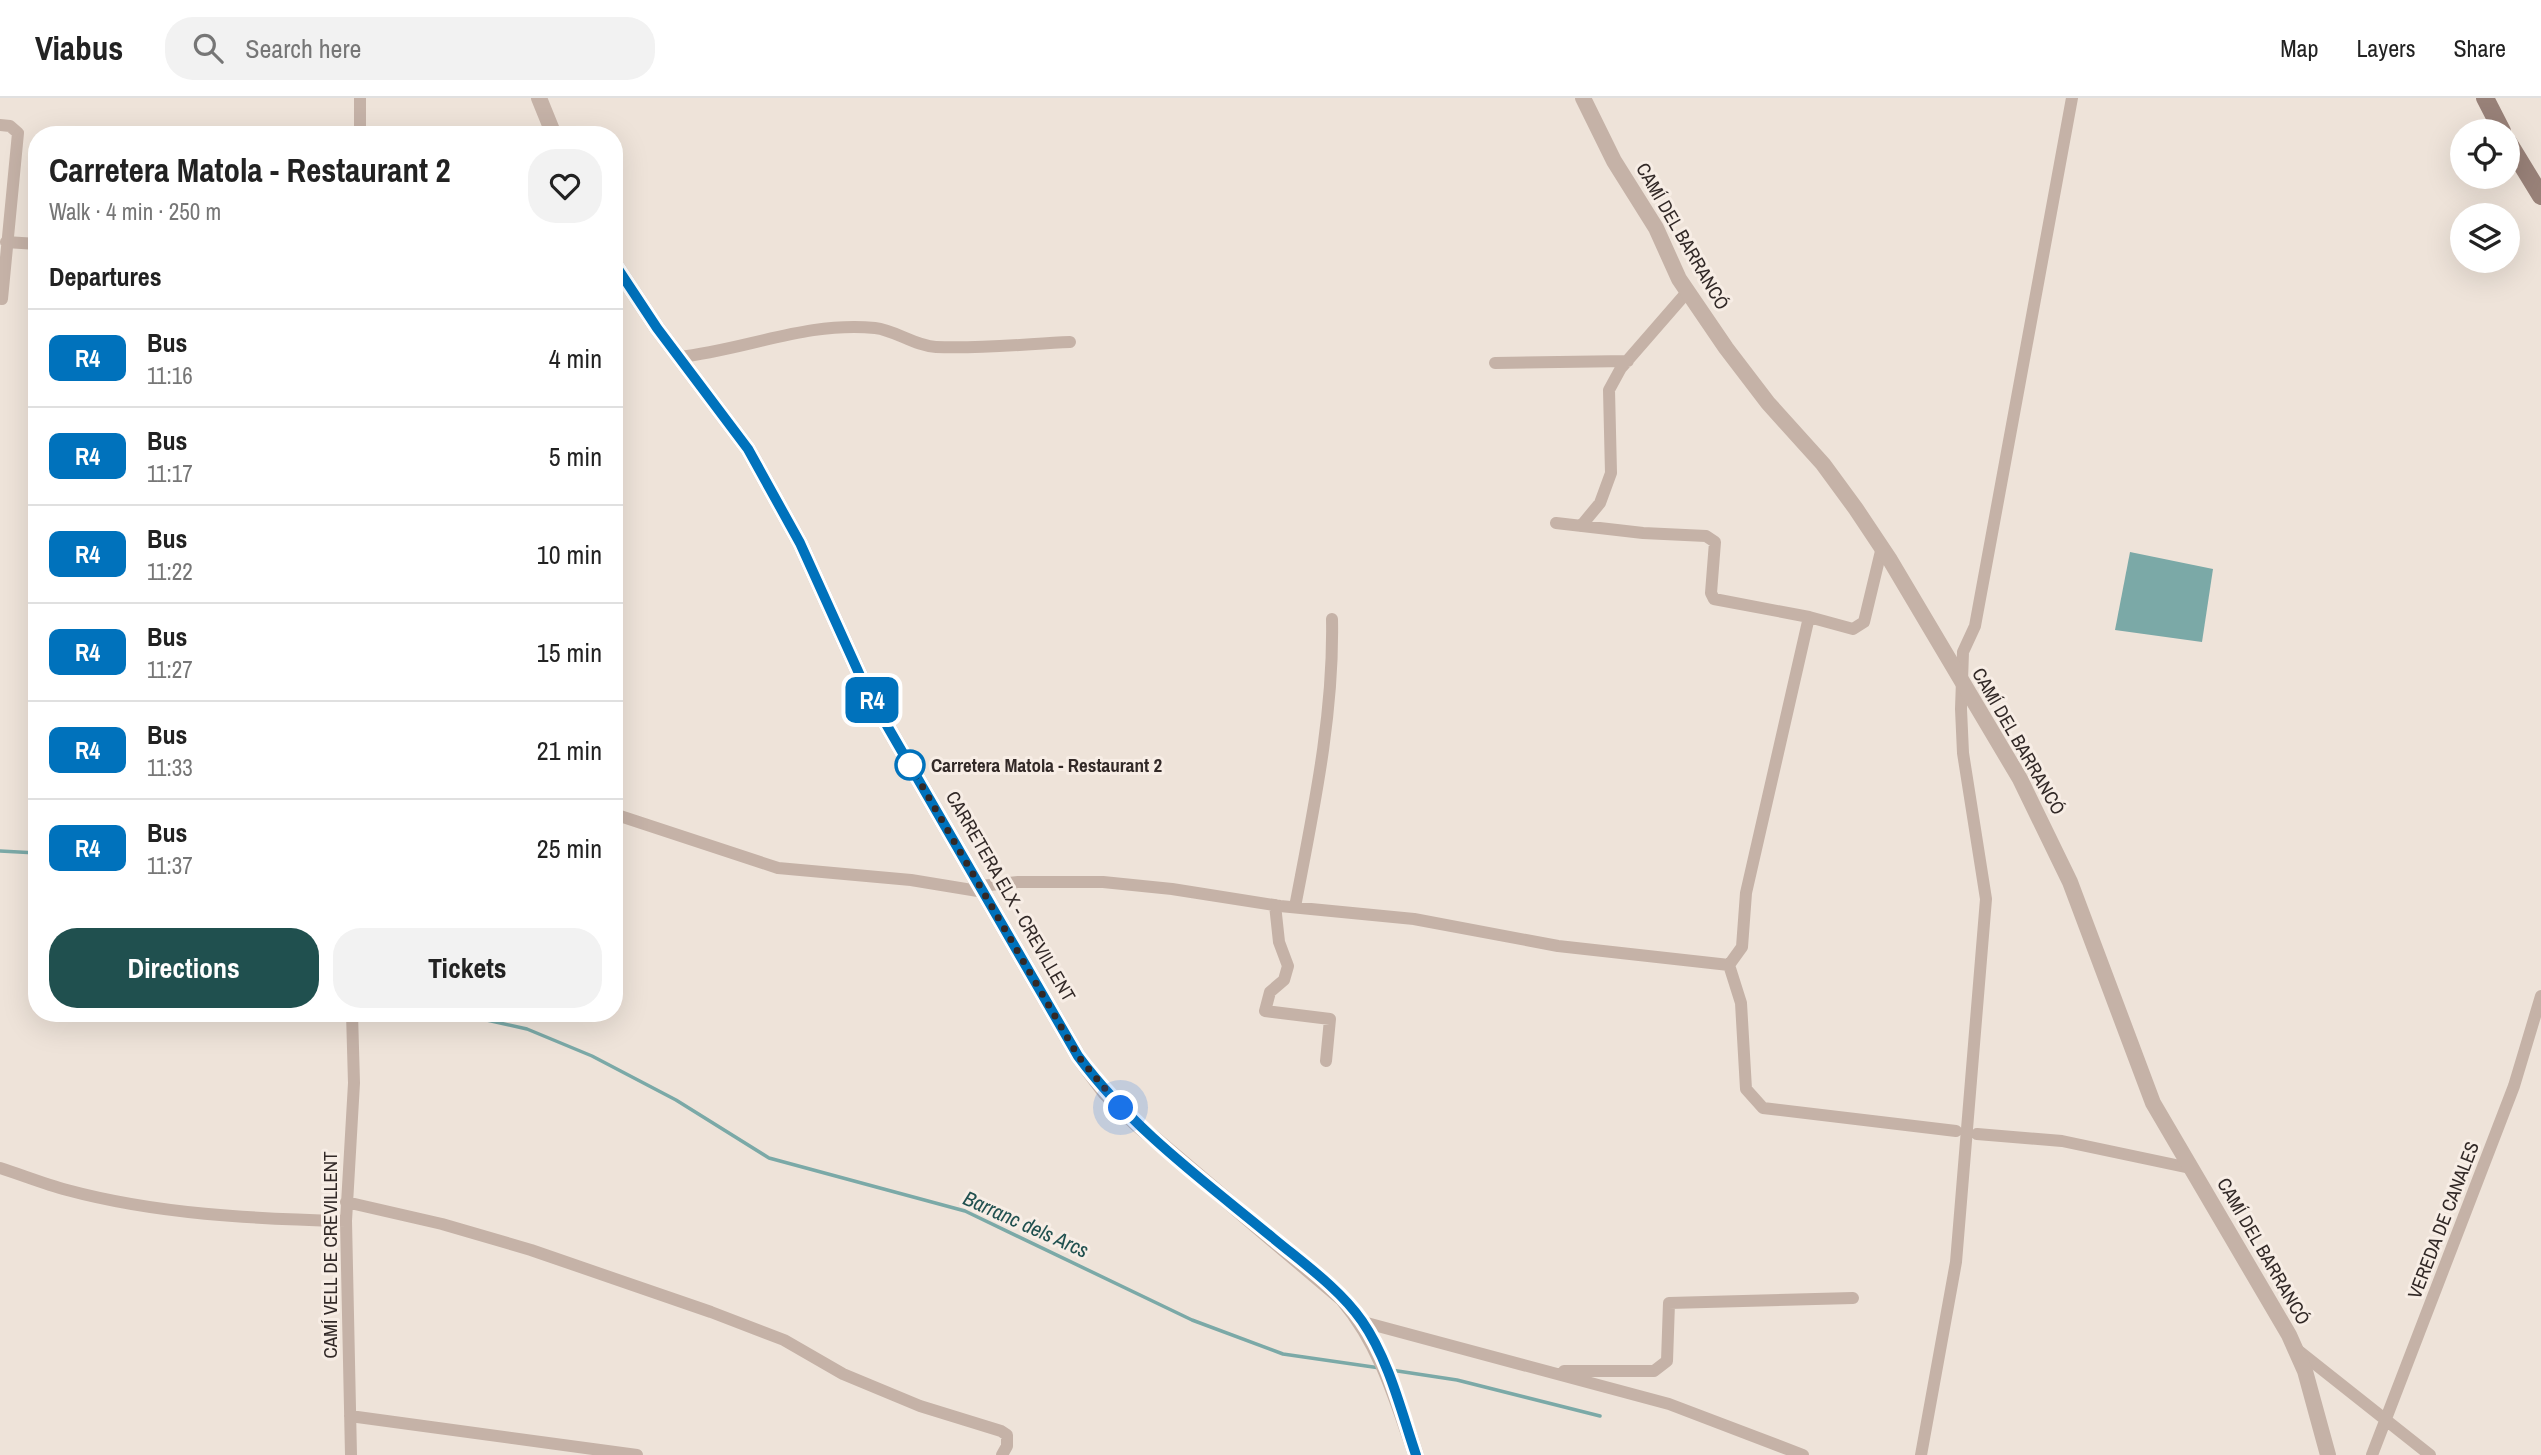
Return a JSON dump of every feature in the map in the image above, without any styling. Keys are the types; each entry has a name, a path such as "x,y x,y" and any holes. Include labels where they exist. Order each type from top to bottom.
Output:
{"main road":[{"path":"2485,98 2496,119"},
{"path":"2520,162 2541,196"}],"street":[{"path":"360,98 360,126"},
{"path":"539,98 550,126"},
{"name":"CAMÍ DEL BARRANCÓ","path":"1583,98 1614,161 1640,198 1688,292 1726,348 1768,403 1823,464 1882,547 2020,779 2049,834 2153,1103 2271,1300 2295,1348 2328,1455"},
{"path":"1921,1455 1956,1262 1986,899 1963,753 1963,652 1975,625 2072,98"},
{"path":"0,125 10,126 18,132 2,299"},
{"path":"6,242 28,243"},
{"name":"CARRETERA ELX - CREVILLENT","path":"623,276 748,449 800,543 867,691 1078,1056 1105,1092 1137,1124 1343,1298 1363,1322 1380,1353 1416,1455"},
{"path":"1581,526 1601,503 1611,472 1609,390 1628,361 1688,292"},
{"path":"679,357 720,353 778,335 850,328 876,328 933,347 1070,342"},
{"path":"1495,363 1628,361"},
{"path":"1556,523 1643,533 1706,536 1715,542 1711,593 1714,599 1853,628 1864,622 1882,547"},
{"path":"1729,965 1742,947 1746,893 1809,617"},
{"path":"1295,907 1320,769 1333,667 1332,619"},
{"path":"623,817 778,868 982,889 1018,882 1103,882 1275,905 1414,919 1558,946 1729,965"},
{"path":"1275,905 1279,942 1289,966 1284,980 1270,992 1265,1011 1330,1019 1326,1061"},
{"path":"1729,965 1741,1003 1746,1089 1763,1108 1956,1131"},
{"name":"VEREDA DE CANALES","path":"2372,1455 2514,1086 2541,996"},
{"name":"CAMÍ VELL DE CREVILLENT","path":"351,1455 346,1202 354,1083 352,1022"},
{"path":"1977,1133 2062,1141 2190,1168"},
{"path":"0,1168 67,1190 128,1202 262,1219 346,1221"},
{"path":"346,1202 442,1224 531,1250 784,1340 843,1374 920,1406 1001,1431 1007,1435 1007,1446 1002,1455"},
{"path":"1546,1372 1654,1371 1667,1361 1669,1303 1853,1298"},
{"path":"1363,1322 1669,1404 1803,1455"},
{"path":"2295,1348 2430,1455"},
{"path":"350,1416 637,1455"}],"water":[{"path":"2130,552 2213,569 2202,642 2115,630"}],"waterway":[{"name":"Barranc dels Arcs","path":"0,851 28,853"},
{"name":"Barranc dels Arcs","path":"496,1022 527,1029 592,1056 676,1100 769,1158 965,1211 1192,1320 1283,1354 1380,1368"},
{"name":"Barranc dels Arcs","path":"1391,1370 1457,1380 1600,1416"}],"bus line":[{"name":"R4","path":"623,279 748,449 800,543 867,691 1078,1056 1105,1092 1137,1124 1343,1298 1363,1322 1380,1353 1416,1455"}],"place":[{"name":"Carretera Matola - Restaurant 2","path":"910,765"}],"route":[{"path":"910,765 1078,1056 1105,1092 1121,1108"}]}
